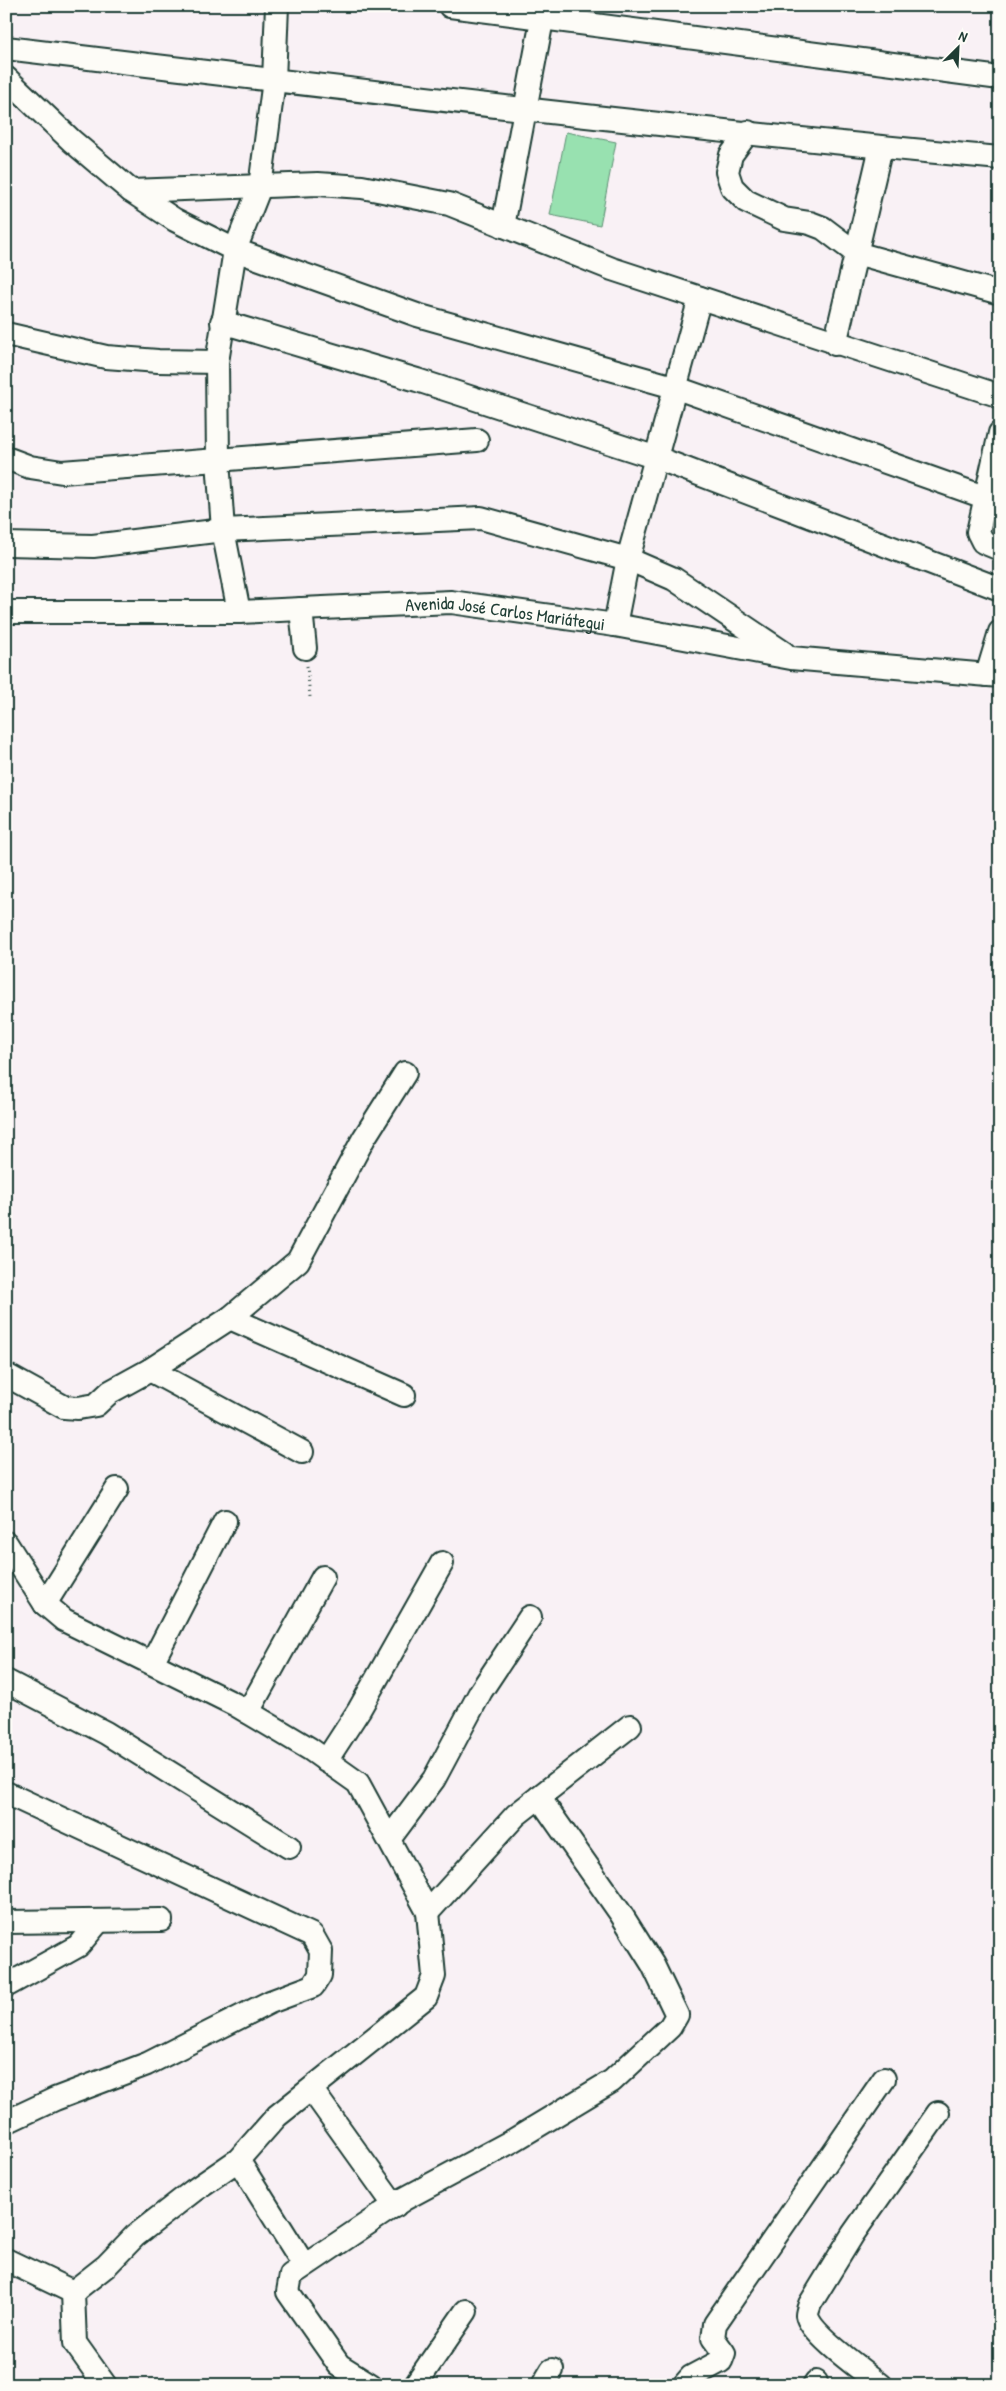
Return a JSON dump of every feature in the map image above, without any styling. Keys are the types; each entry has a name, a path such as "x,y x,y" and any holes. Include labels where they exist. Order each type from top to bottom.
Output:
{"street":[{"path":"239,612 223,530 218,460 217,362 235,250 260,187 274,80 277,6"},
{"path":"450,6 542,20 1000,78"},
{"path":"503,226 527,108 542,20"},
{"path":"6,48 527,108 880,147 1000,158"},
{"path":"6,78 72,141 131,191 175,220 235,250 417,315 674,387 987,498"},
{"path":"748,132 731,155 727,172 732,187 746,201 784,219 810,223 823,228 856,253 1000,293"},
{"path":"835,344 880,147"},
{"path":"131,191 318,184 362,187 449,204 612,269 835,344 1000,396"},
{"path":"615,625 628,558 700,298"},
{"path":"222,322 417,380 657,458 1000,589"},
{"path":"6,334 106,357 158,362 217,362"},
{"path":"1000,432 978,532 983,542 1000,549"},
{"path":"6,458 30,467 62,472 476,440"},
{"path":"6,544 93,546 223,530 481,518 628,558 674,579 791,658"},
{"name":"Avenida José Carlos Mariátegui","path":"6,612 239,612 451,602 615,625 791,658 993,676"},
{"path":"301,609 305,648"},
{"path":"993,676 1000,632"},
{"path":"6,1375 64,1406 78,1408 96,1405 110,1392 150,1370 230,1318 298,1261 364,1138 405,1073"},
{"path":"230,1318 404,1396"},
{"path":"150,1370 302,1452"},
{"path":"45,1604 117,1489"},
{"path":"152,1663 225,1521"},
{"path":"6,1543 45,1604 64,1620 248,1712 326,1761 358,1784 390,1838 428,1912 434,1976 426,1997 312,2090 277,2116 238,2160 193,2191 135,2236 106,2266 73,2292"},
{"path":"326,1761 359,1710 442,1563"},
{"path":"248,1712 323,1577"},
{"path":"390,1838 434,1778 481,1691 530,1617"},
{"path":"6,1681 106,1734 289,1847"},
{"path":"428,1912 516,1815 630,1726"},
{"path":"6,1793 312,1935 321,1951 320,1976 313,1986 270,2002 147,2064 56,2099 6,2122"},
{"path":"371,2385 339,2365 288,2292 291,2275 395,2206 514,2140 612,2080 674,2022 677,2015 653,1965 621,1914 539,1797"},
{"path":"6,1922 161,1920"},
{"path":"6,1986 78,1946 99,1921"},
{"path":"684,2385 691,2377 721,2361 724,2353 713,2338 716,2324 884,2079"},
{"path":"312,2090 395,2206"},
{"path":"881,2385 836,2350 811,2324 807,2314 810,2304 853,2234 938,2113"},
{"path":"238,2160 304,2265"},
{"path":"6,2260 73,2292"},
{"path":"73,2292 75,2343 105,2385"},
{"path":"415,2385 466,2311"}],"path":[{"path":"305,648 310,697"}],"green space":[{"path":"566,132 616,142 600,225 550,215"}]}
